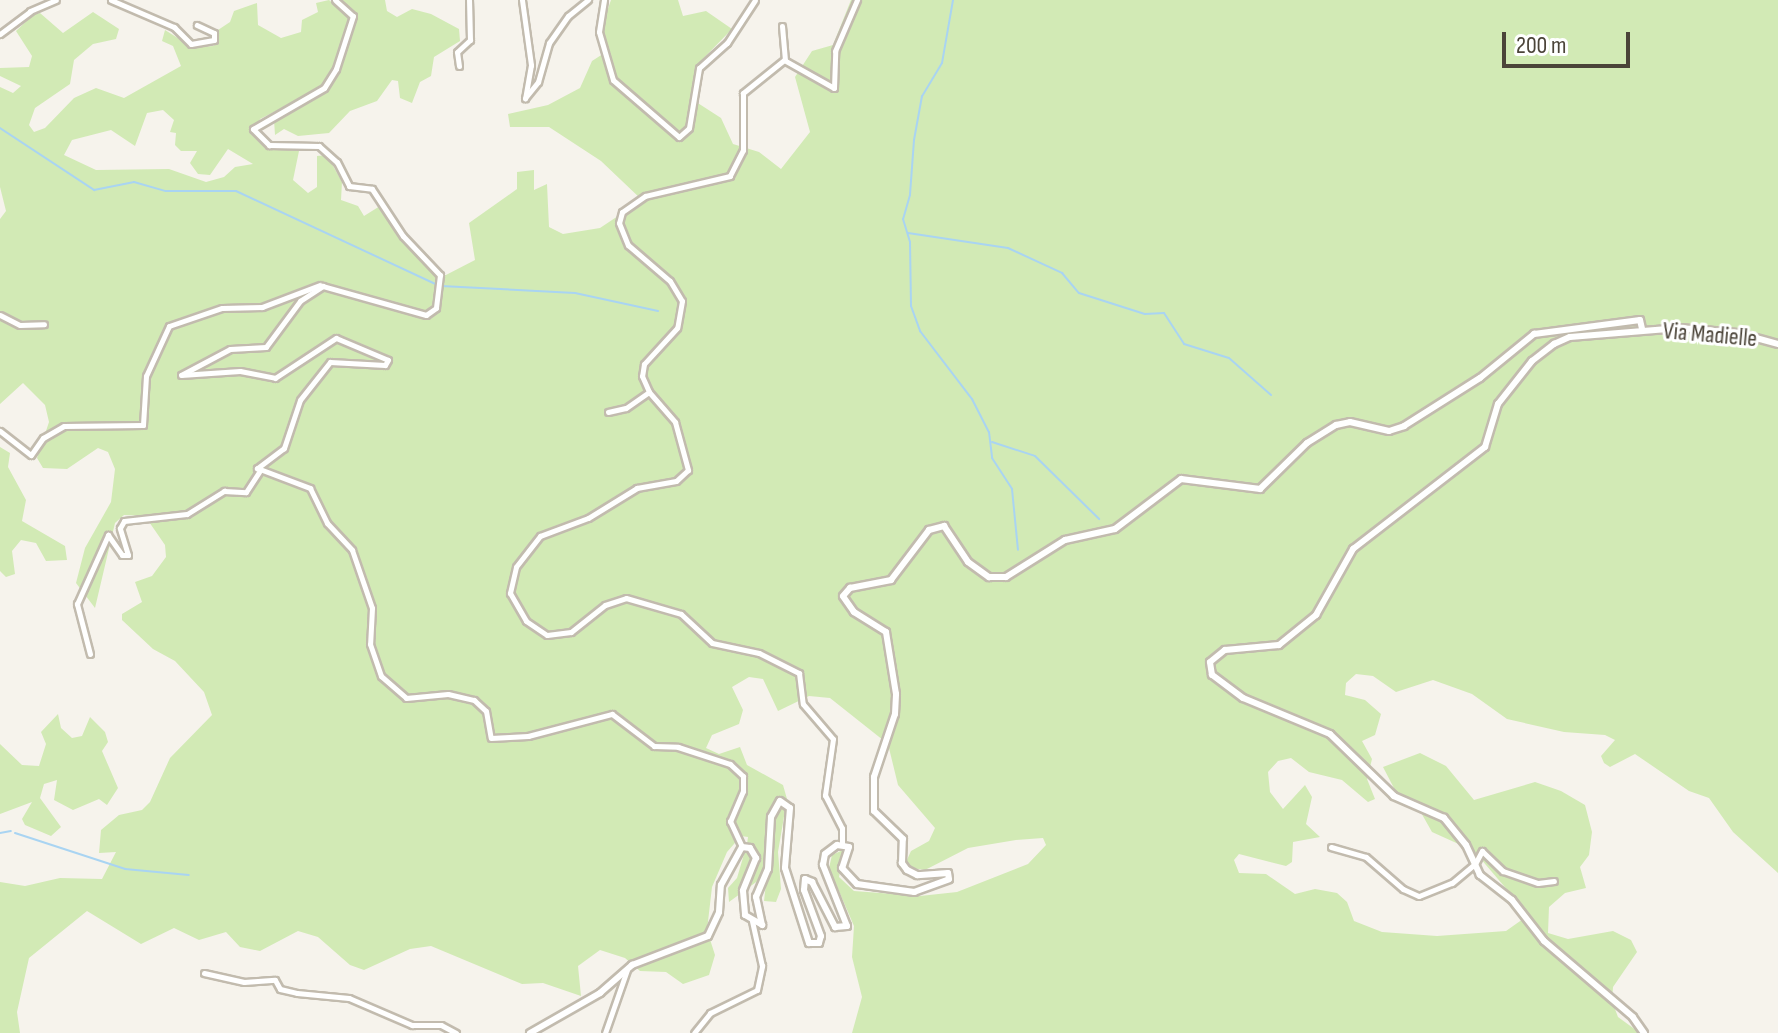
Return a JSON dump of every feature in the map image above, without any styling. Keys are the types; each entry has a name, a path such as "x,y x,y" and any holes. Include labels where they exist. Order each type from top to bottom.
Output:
{"street":[{"path":"30,11 37,0"},
{"path":"0,34 30,11 56,0"},
{"path":"111,0 174,27 191,44 214,40 214,33 197,25"},
{"path":"0,431 31,455 43,438 64,426 143,425 146,376 169,326 222,308 248,310 329,286 426,315 434,312 441,292 440,275 403,236 391,211 372,189 349,186 328,153 310,144 269,145 253,129 324,88 336,69 353,16 335,0"},
{"path":"459,66 457,52 470,40 469,0"},
{"path":"522,0 531,65 525,98 538,82 549,43 568,16 588,0"},
{"path":"604,0 599,32 613,80 679,137 689,128 699,68 727,43 755,0"},
{"path":"785,60 834,88 834,56 857,0"},
{"path":"782,26 785,60"},
{"path":"785,60 743,93 743,150 730,176 639,198 618,219 628,245 670,281 682,301 677,328 644,364 642,376 649,392 675,422 686,474 676,481 637,488 588,518 540,536 512,577 512,601 538,632 554,636 571,632 618,599 648,602 687,618 712,643 759,653 799,673 803,704 833,739 825,795 842,828 842,843"},
{"path":"90,654 77,604 104,554 108,535 122,555 128,555 120,528 124,521 187,514 232,488 246,492 261,463 284,448 300,400 330,362 385,365 388,360 336,338 275,378 240,371 181,375 230,349 266,347 300,301 329,286"},
{"path":"0,315 20,325 44,324"},
{"path":"842,843 849,847 842,868 853,883 914,892 949,879 948,873 917,875 907,870 902,863 903,839 874,811 874,777 895,714 896,694 886,632 854,612 843,596 850,588 891,580 929,530 944,526 968,562 989,577 1006,577 1065,540 1115,529 1181,479 1260,489 1307,443 1336,425 1350,422 1389,431 1404,426 1480,378 1534,334 1640,320 1642,329 1570,337 1539,354 1498,404 1485,447 1353,549 1316,615 1279,645 1225,650 1210,662 1212,675 1243,698 1330,734 1394,796 1444,818 1485,880 1512,900 1544,941 1633,1017 1644,1033"},
{"name":"Via Madielle","path":"1642,329 1738,333 1778,344"},
{"path":"608,412 626,408 649,392"},
{"path":"259,472 310,488 327,523 352,550 372,608 370,644 381,676 394,691 406,698 448,694 474,700 486,711 491,738 528,736 612,714 654,746 678,747 730,764 743,776 743,791 730,821 742,847"},
{"path":"742,847 750,848 756,858 742,897 745,915 752,921 764,923 756,897 768,869 776,804 783,801 790,808 785,868 803,933 812,944 821,936 804,890 805,879 812,882 835,927 847,926 823,865 825,854 842,843"},
{"path":"530,1033 600,993 627,969 670,947 708,936 719,912 721,885 742,847"},
{"path":"1331,847 1366,857 1419,896 1439,890 1475,864 1485,851 1503,871 1538,883 1554,881"},
{"path":"694,1033 710,1013 757,990 762,966 752,921"},
{"path":"605,1033 627,969"},
{"path":"204,973 244,982 275,980 280,989 349,998 412,1025 441,1025 456,1033"}],"green space":[{"path":"329,0 351,18 333,69 318,90 260,119 255,138 268,148 299,151 293,180 308,193 317,187 317,156 327,155 342,182 341,200 358,206 364,216 380,206 399,237 436,275 444,276 475,260 469,223 517,189 517,172 534,170 534,190 547,184 549,227 563,234 600,228 642,200 601,161 549,127 510,127 508,114 548,105 580,88 592,61 609,50 602,26 611,0 678,0 683,16 706,11 732,29 696,66 690,98 721,118 733,144 759,152 781,169 810,132 795,77 812,51 833,45 851,0 1778,0 1778,873 1733,832 1709,798 1689,791 1635,754 1610,767 1604,763 1601,756 1615,740 1605,735 1564,732 1507,719 1472,694 1433,680 1396,692 1373,676 1356,674 1346,683 1345,695 1365,700 1381,714 1375,735 1362,741 1372,759 1367,779 1375,799 1368,802 1342,780 1309,772 1291,758 1278,761 1268,772 1270,792 1283,809 1305,785 1312,797 1306,824 1320,837 1293,842 1292,862 1286,866 1239,854 1234,860 1239,873 1266,874 1295,894 1315,889 1337,893 1347,902 1354,921 1382,932 1437,936 1506,931 1523,919 1521,906 1474,851 1432,832 1415,802 1396,792 1383,767 1420,753 1446,766 1474,800 1535,782 1561,791 1585,805 1592,832 1589,855 1580,867 1586,888 1565,893 1549,907 1548,933 1568,939 1613,931 1631,940 1637,952 1613,987 1612,1001 1618,1017 1640,1033 852,1033 862,997 852,957 854,926 829,868 832,855 845,849 839,877 854,891 920,896 957,892 1028,864 1046,845 1043,838 968,848 925,870 911,868 906,862 911,851 929,841 935,828 898,785 888,744 830,698 809,696 778,711 763,679 749,677 732,687 743,710 739,724 712,735 706,748 719,754 740,747 747,765 783,785 787,799 778,852 781,889 776,902 764,901 767,874 729,902 728,888 737,878 747,844 748,837 741,836 727,852 712,887 707,930 715,955 709,975 683,984 666,972 640,971 625,958 600,950 578,966 581,996 543,983 522,984 431,946 410,949 364,970 350,965 318,937 298,931 260,951 240,947 226,932 199,940 174,928 141,944 87,911 29,958 17,1012 20,1033 0,1033 0,882 25,886 60,878 102,879 116,852 99,853 101,830 119,815 142,810 150,802 170,758 212,715 204,692 175,661 153,649 122,620 122,614 142,602 135,582 152,576 166,557 165,545 145,516 124,515 115,523 95,608 76,583 85,548 111,502 115,469 108,452 98,448 67,469 43,468 37,458 49,422 45,405 23,383 0,404 0,219 6,211 0,187 0,87 13,93 21,86 0,76 0,68 29,67 32,56 16,31 34,14 40,13 63,33 93,12 119,29 116,39 93,44 74,60 70,84 35,108 29,125 34,132 45,128 74,98 96,88 124,98 181,66 173,46 162,41 165,30 192,47 214,46 218,30 230,22 234,11 257,3 258,25 281,38 301,32 302,20 318,12 316,3","holes":["163,110 174,120 170,132 176,133 175,145 181,151 197,151 190,163 198,174 210,175 228,149 253,164 235,167 224,177 206,182 169,169 96,170 64,155 72,140 111,130 135,146 147,113"]},
{"path":"340,0 385,0 387,11 397,17 412,9 431,14 459,29 460,41 434,57 431,76 420,82 412,103 400,98 398,81 392,80 377,101 350,111 329,133 298,136 284,129 275,135 274,120 323,94 338,76 358,15"},
{"path":"0,447 10,453 8,467 26,500 22,521 65,546 67,560 46,561 36,543 21,540 12,551 15,574 6,577 0,571"},
{"path":"58,714 61,728 72,738 82,736 90,717 105,732 108,742 102,751 118,788 107,805 99,799 73,810 54,800 57,780 44,784 40,798 61,827 51,836 25,825 22,819 32,802 0,814 0,744 22,765 39,766 46,744 41,732"}],"waterway":[{"path":"953,0 942,63 922,96 914,140 910,195 903,219 910,242 911,306 920,331 972,399 989,432 992,458 1012,489 1018,550"},
{"path":"0,128 94,190 134,182 166,191 236,191 435,284"},
{"path":"908,233 1008,248 1062,273 1079,293 1145,314 1164,313 1184,344 1229,358 1271,395"},
{"path":"441,286 575,293 658,311"},
{"path":"992,442 1035,456 1099,519"},
{"path":"0,833 11,831"},
{"path":"15,833 125,869 189,875"}]}
